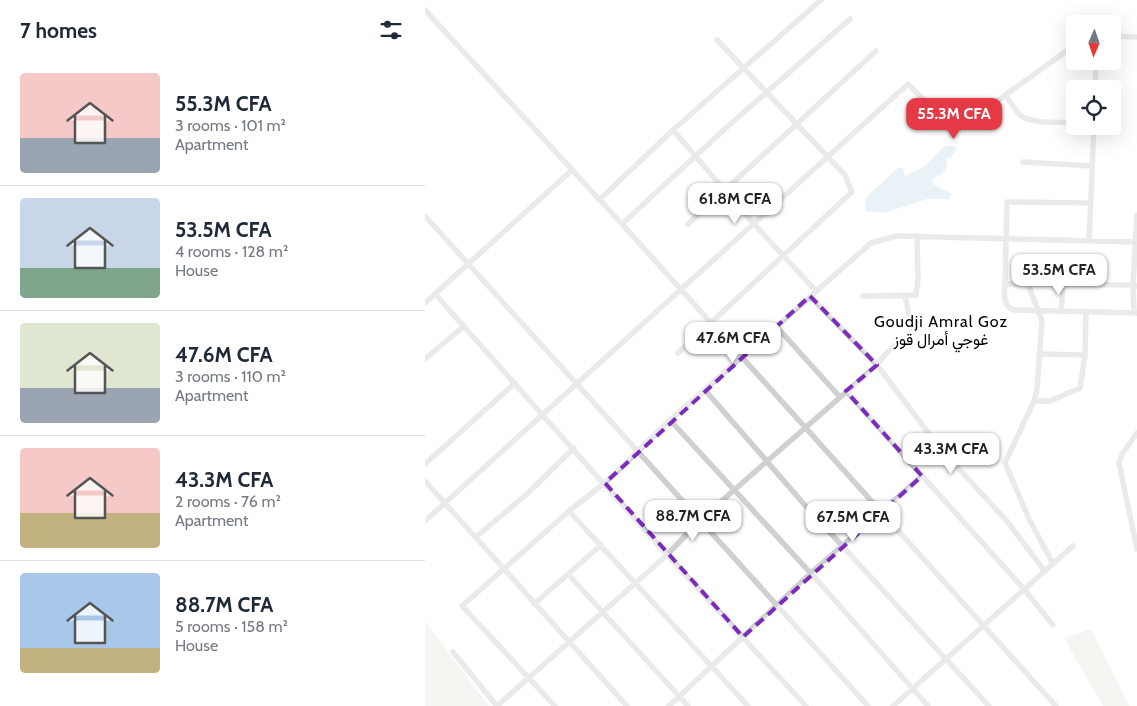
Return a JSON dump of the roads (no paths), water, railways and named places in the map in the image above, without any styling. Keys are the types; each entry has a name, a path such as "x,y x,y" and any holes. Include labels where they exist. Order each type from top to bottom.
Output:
{"street":[{"path":"599,200 673,130 821,0"},
{"path":"425,10 622,224 710,324 1056,706"},
{"path":"622,224 850,19"},
{"path":"1121,36 1137,37"},
{"path":"678,353 783,255 852,194 852,189 845,175 717,40"},
{"path":"688,224 875,51"},
{"path":"425,521 753,223 909,85 955,129 965,125 1066,52"},
{"path":"1006,96 1021,115 1053,122 1066,122"},
{"path":"673,130 753,223 816,291"},
{"path":"1089,241 1093,135"},
{"path":"1023,162 1091,166"},
{"path":"425,303 572,170"},
{"path":"1090,203 1007,202 1005,239 1005,300 1007,307 1013,310 1039,312 1135,313 1137,215"},
{"path":"425,216 868,706"},
{"path":"555,706 461,606 569,511 605,483 670,420 871,242 896,236 917,236 1136,242"},
{"path":"863,296 913,296 918,292 917,236"},
{"path":"1005,284 1135,286"},
{"path":"1028,284 1042,321 1034,401 1005,463 1029,519 1052,562"},
{"path":"1061,312 1063,286"},
{"path":"435,294 667,554 806,706"},
{"path":"810,296 877,365 939,447 1006,520 1044,570"},
{"path":"453,652 497,706 527,677 636,583 700,520 839,396 877,365 895,345 912,337 913,333 905,296"},
{"path":"1034,401 1050,401 1080,388 1085,355 1086,312"},
{"path":"425,359 464,326"},
{"path":"776,326 839,396"},
{"path":"1039,354 1085,355"},
{"path":"425,464 515,383"},
{"path":"705,390 841,546 989,706"},
{"path":"846,391 1023,588 1053,625"},
{"path":"670,420 811,573 928,706"},
{"path":"1137,433 1122,454 1119,463 1137,549"},
{"path":"475,537 528,493 574,448"},
{"path":"669,706 811,573 922,476"},
{"path":"425,481 627,706"},
{"path":"569,511 748,706"},
{"path":"534,604 601,545"},
{"path":"893,706 1052,562 1073,546"},
{"path":"569,574 688,706"}],"water":[{"path":"952,145 957,149 951,157 946,158 946,169 942,174 932,179 933,184 952,194 949,199 927,199 884,213 866,211 865,198 898,168 903,168 905,176 924,167 943,147"}],"district":[{"name":"Goudji Amral Goz غوجي أمرال قوز","path":"941,330"}]}
